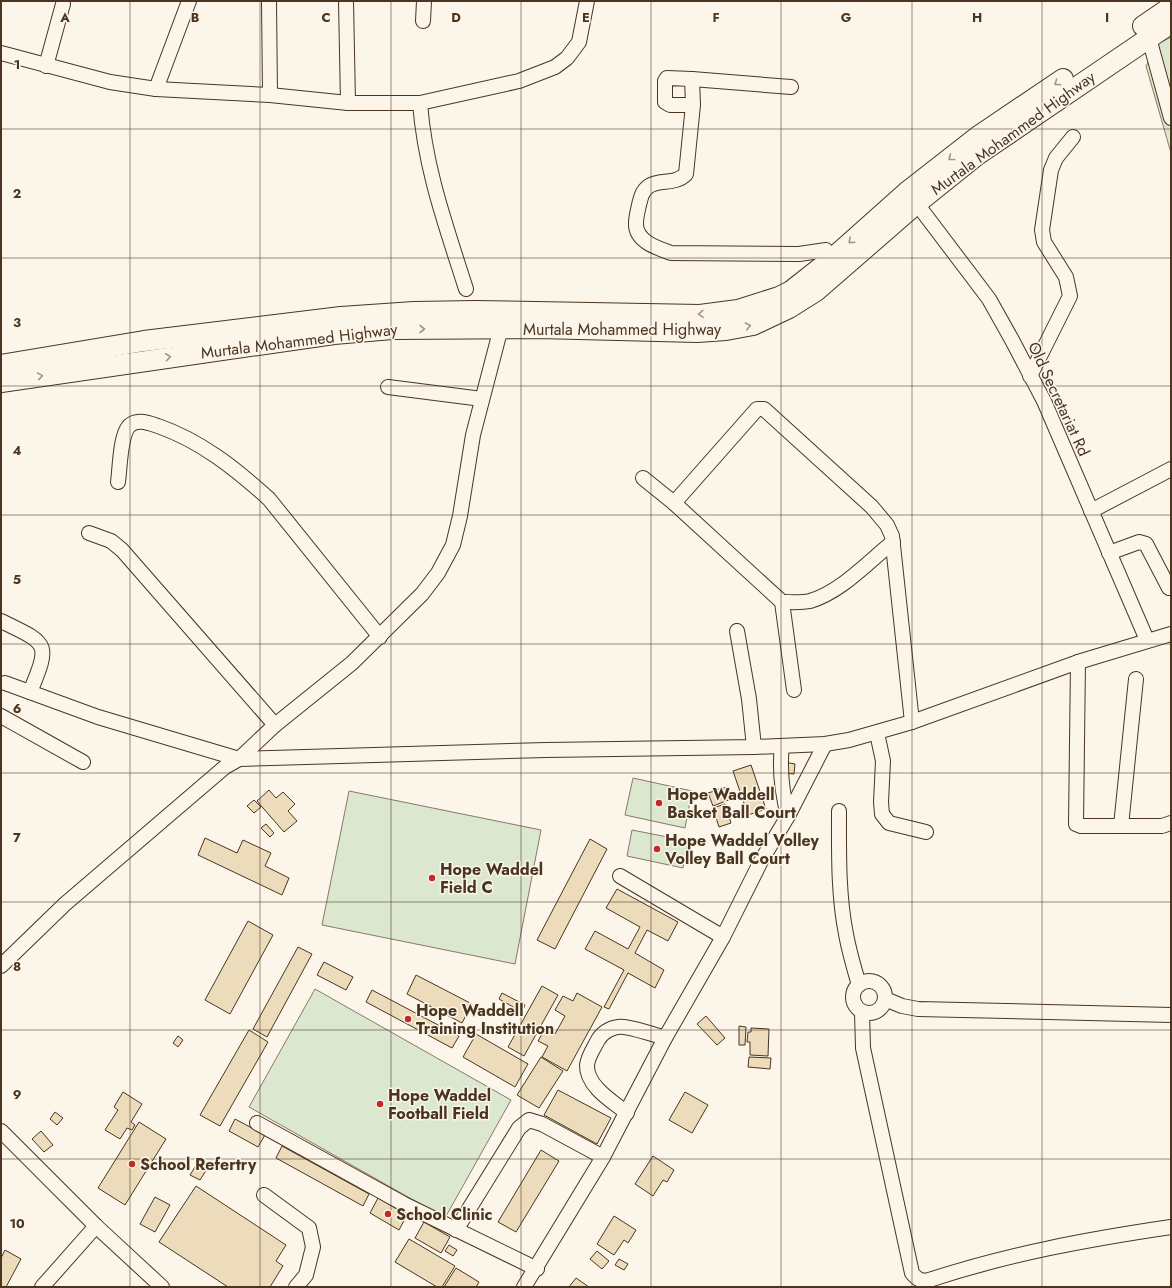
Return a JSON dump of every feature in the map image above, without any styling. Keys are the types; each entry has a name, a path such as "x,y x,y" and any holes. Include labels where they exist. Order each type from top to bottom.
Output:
{"highway":[{"name":"Murtala Mohammed Highway","path":"2,367 144,341 341,316 414,312 503,320 697,332 726,330 753,325 794,306 816,291 912,198 986,131 1171,7"},
{"name":"Murtala Mohammed Highway","path":"503,320 700,315 738,310 785,294 912,198 1171,23"}],"street":[{"path":"156,90 189,1"},
{"path":"269,1 270,95"},
{"path":"346,1 348,103"},
{"path":"423,21 424,1"},
{"path":"1,53 110,82 156,90 270,95 348,103 420,102 520,81 555,67 567,58 579,42 587,1"},
{"path":"46,66 63,4"},
{"path":"1149,38 1171,118"},
{"path":"693,105 670,105 665,102 665,81 667,78 791,87"},
{"path":"692,79 693,105 686,174 680,180 653,184 647,187 641,194 636,224 642,238 654,247 671,253 799,254 826,250 833,258"},
{"path":"420,102 422,131 431,178 466,289"},
{"path":"1030,376 1070,296 1066,277 1044,242 1042,230 1051,170 1056,158 1073,137"},
{"name":"Old Secretariat Rd","path":"912,198 989,299 1044,401 1147,640"},
{"path":"1,966 65,904 225,767 239,759 275,725 352,663 422,594 438,573 453,544 460,516 473,435 503,320"},
{"path":"388,387 482,399"},
{"path":"674,504 757,409 760,408 764,409 872,507 887,525 892,542 912,722"},
{"path":"118,482 124,434 130,426 143,421 151,423 180,434 200,445 249,481 269,499 380,637"},
{"path":"1091,511 1171,469"},
{"path":"644,478 782,602 794,690"},
{"path":"89,533 111,541 122,550 275,725"},
{"path":"782,602 809,601 822,596 841,585 892,542"},
{"path":"1109,553 1139,542 1143,542 1146,544 1168,588"},
{"path":"1,621 29,634 38,641 43,648 44,654 39,671 30,692"},
{"path":"737,631 749,699 754,747"},
{"path":"5,683 98,718 239,759 554,750 782,746 825,744 877,733 912,722 1078,662 1171,634"},
{"path":"1078,662 1076,824 1081,826 1162,826 1171,822"},
{"path":"1121,826 1136,679"},
{"path":"1,716 83,762"},
{"path":"877,733 883,761 880,802 882,814 889,823 926,832"},
{"path":"524,1287 537,1269 603,1157 666,1038 723,937 761,861 788,816 825,744"},
{"path":"782,746 781,790 788,816"},
{"path":"839,811 839,865 842,900 846,933 859,985"},
{"path":"620,876 723,937"},
{"path":"862,1012 867,1013 877,1011 881,1008 885,999 879,985 869,981 859,985 853,999 855,1004 862,1012 863,1048 912,1273 917,1279 923,1281 929,1280 1004,1258 1112,1235 1171,1227"},
{"path":"885,999 902,1006 918,1009 1171,1015"},
{"path":"627,1113 599,1090 590,1077 587,1066 590,1054 600,1037 610,1029 623,1027 666,1038"},
{"path":"456,1230 519,1128 529,1120 542,1124 603,1157"},
{"path":"257,1123 404,1204 537,1269"},
{"path":"1,1131 96,1226 162,1287"},
{"path":"264,1195 309,1228 313,1247 306,1275 296,1287"},
{"path":"42,1287 96,1226"}],"green space":[{"path":"1171,37 1171,153 1146,66 1158,44"},
{"name":"Hope Waddell Basket Ball Court","path":"633,778 692,791 685,828 625,815"},
{"name":"Hope Waddel Field C","path":"349,791 541,830 515,964 322,925"},
{"name":"Hope Waddel Volley Volley Ball Court","path":"632,830 688,841 683,868 627,856"},
{"name":"Hope Waddel Football Field","path":"315,989 511,1100 445,1218 249,1107"}],"building":[{"path":"784,762 795,764 794,774 783,773"},
{"path":"751,765 766,809 748,815 733,771"},
{"path":"727,787 731,799 713,806 708,793"},
{"path":"269,790 276,798 283,792 295,804 288,811 297,821 284,832 257,801"},
{"path":"254,800 261,807 254,813 247,806"},
{"path":"725,804 731,823 719,827 713,808"},
{"path":"266,824 274,833 270,837 261,828"},
{"path":"205,838 237,853 243,840 271,853 265,866 289,878 282,895 198,855"},
{"path":"590,839 607,849 555,949 537,940"},
{"path":"617,889 678,922 668,941 647,930 635,953 664,970 655,988 628,973 609,1009 604,1007 624,970 585,949 595,931 628,949 640,927 606,908"},
{"path":"248,921 273,935 230,1014 205,1000"},
{"path":"298,947 312,954 267,1037 253,1029"},
{"path":"324,962 353,977 346,990 317,975"},
{"path":"416,975 472,1004 462,1023 407,994"},
{"path":"542,986 558,995 524,1056 508,1047"},
{"path":"372,990 459,1036 452,1048 366,1002"},
{"path":"502,993 525,1005 522,1012 499,999"},
{"path":"577,993 602,1007 567,1071 542,1057 548,1046 538,1041 545,1029 555,1034 565,1016 555,1010 563,996 573,1001"},
{"path":"706,1016 725,1038 717,1045 697,1024"},
{"path":"739,1026 746,1027 745,1045 739,1045"},
{"path":"751,1028 769,1029 768,1056 750,1055 750,1042 747,1042 748,1032 751,1032"},
{"path":"249,1030 268,1042 220,1126 200,1115"},
{"path":"476,1034 528,1064 515,1087 463,1057"},
{"path":"178,1036 183,1040 178,1047 173,1043"},
{"path":"541,1057 563,1071 539,1108 517,1095"},
{"path":"749,1057 771,1058 770,1069 748,1067"},
{"path":"558,1090 611,1118 597,1144 544,1115"},
{"path":"123,1092 142,1104 131,1122 135,1125 132,1130 127,1128 120,1139 105,1130 118,1110 114,1107"},
{"path":"685,1092 708,1105 692,1133 669,1120"},
{"path":"55,1112 63,1118 57,1125 50,1119"},
{"path":"235,1119 265,1135 258,1147 229,1131"},
{"name":"School Refertry","path":"139,1122 166,1139 125,1205 98,1188"},
{"path":"41,1131 53,1145 44,1152 32,1139"},
{"path":"282,1146 369,1194 363,1206 276,1158"},
{"path":"541,1150 559,1161 516,1232 498,1222"},
{"path":"653,1156 674,1170 667,1182 663,1180 653,1196 635,1184"},
{"path":"197,1164 207,1169 200,1180 190,1175"},
{"path":"196,1186 286,1245 276,1261 283,1266 270,1287 228,1287 159,1242"},
{"path":"155,1197 170,1205 155,1232 140,1224"},
{"name":"School Clinic","path":"378,1198 407,1215 399,1230 370,1213"},
{"path":"614,1216 636,1230 628,1243 624,1240 614,1255 597,1244"},
{"path":"424,1222 450,1237 441,1253 415,1238"},
{"path":"409,1239 455,1266 442,1287 437,1287 395,1262"},
{"path":"449,1245 457,1250 453,1256 445,1251"},
{"path":"5,1250 21,1259 6,1287 1,1287 1,1258"},
{"path":"597,1251 609,1261 602,1269 590,1259"},
{"path":"619,1259 628,1264 624,1270 615,1265"},
{"path":"456,1268 479,1282 476,1287 444,1287"},
{"path":"576,1278 589,1287 569,1287"}],"place":[{"name":"Hope Waddell Basket Ball Court","path":"659,803"},
{"name":"Hope Waddel Volley Volley Ball Court","path":"657,849"},
{"name":"Hope Waddel Field C","path":"432,878"},
{"name":"Hope Waddell Training Institution","path":"408,1019"},
{"name":"Hope Waddel Football Field","path":"380,1104"},
{"name":"School Refertry","path":"132,1164"},
{"name":"School Clinic","path":"388,1214"}]}
